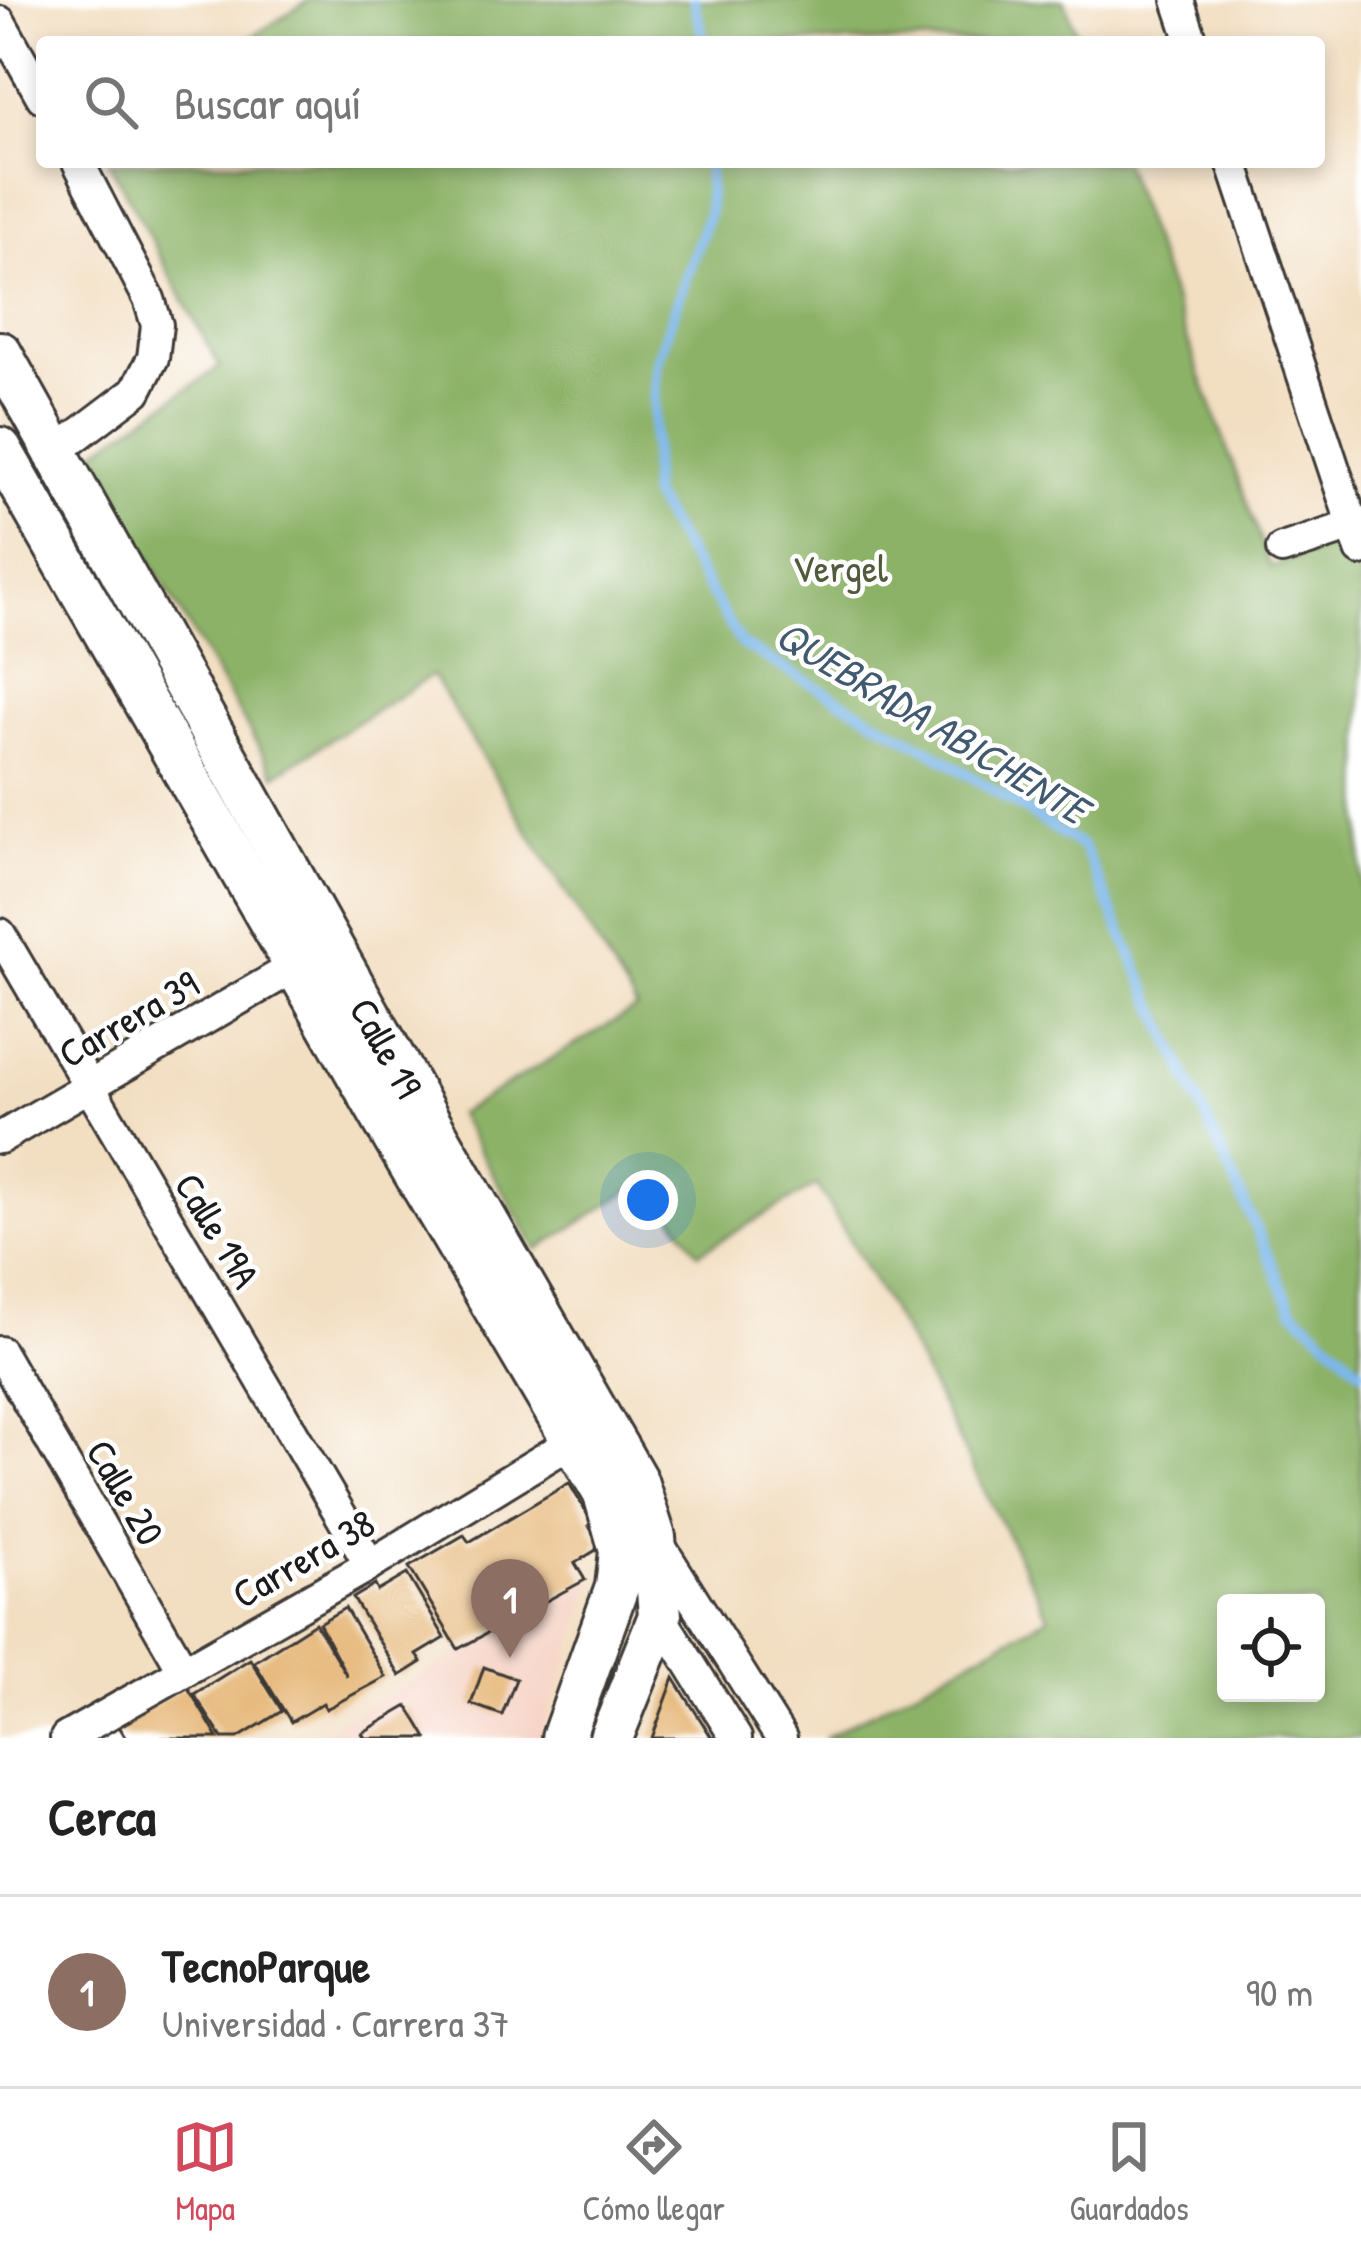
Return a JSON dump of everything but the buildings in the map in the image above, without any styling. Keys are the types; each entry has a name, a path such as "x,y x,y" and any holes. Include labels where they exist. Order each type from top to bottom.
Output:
{"main road":[{"name":"Calle 19","path":"0,353 428,1120 597,1408 636,1481 637,1544"},
{"name":"Calle 19","path":"4,464 637,1544"},
{"path":"610,1738 660,1616 637,1544"},
{"path":"562,1738 637,1544"}],"street":[{"path":"1178,0 1190,36"},
{"path":"0,22 36,87"},
{"path":"58,450 136,391 153,358 158,325 81,168"},
{"path":"1234,168 1358,532 1282,549"},
{"name":"Calle 19A","path":"0,934 370,1565"},
{"name":"Carrera 39","path":"0,1138 296,966"},
{"name":"Calle 20","path":"0,1352 184,1671"},
{"name":"Carrera 38","path":"66,1738 370,1565 575,1440"},
{"name":"Calle 19","path":"637,1544 781,1738"},
{"path":"660,1616 736,1738"}],"shaded area":[{"path":"595,1578 541,1738 310,1738"}],"green space":[{"path":"309,0 1064,0 1078,36 253,36"},
{"name":"Vergel","path":"112,168 1125,168 1270,567 1348,540 1361,580 1361,1738 824,1738 1049,1617 905,1335 817,1185 698,1253 648,1179 537,1250 458,1114 637,1008 432,675 275,775 89,455 220,367"}],"waterway":[{"name":"QUEBRADA ABICHENTE","path":"694,0 703,36"},
{"name":"QUEBRADA ABICHENTE","path":"708,168 709,212 656,363 651,494 741,644 931,751 1083,847 1292,1308 1361,1370"}],"place":[{"name":"TecnoParque","path":"510,1658"}]}
